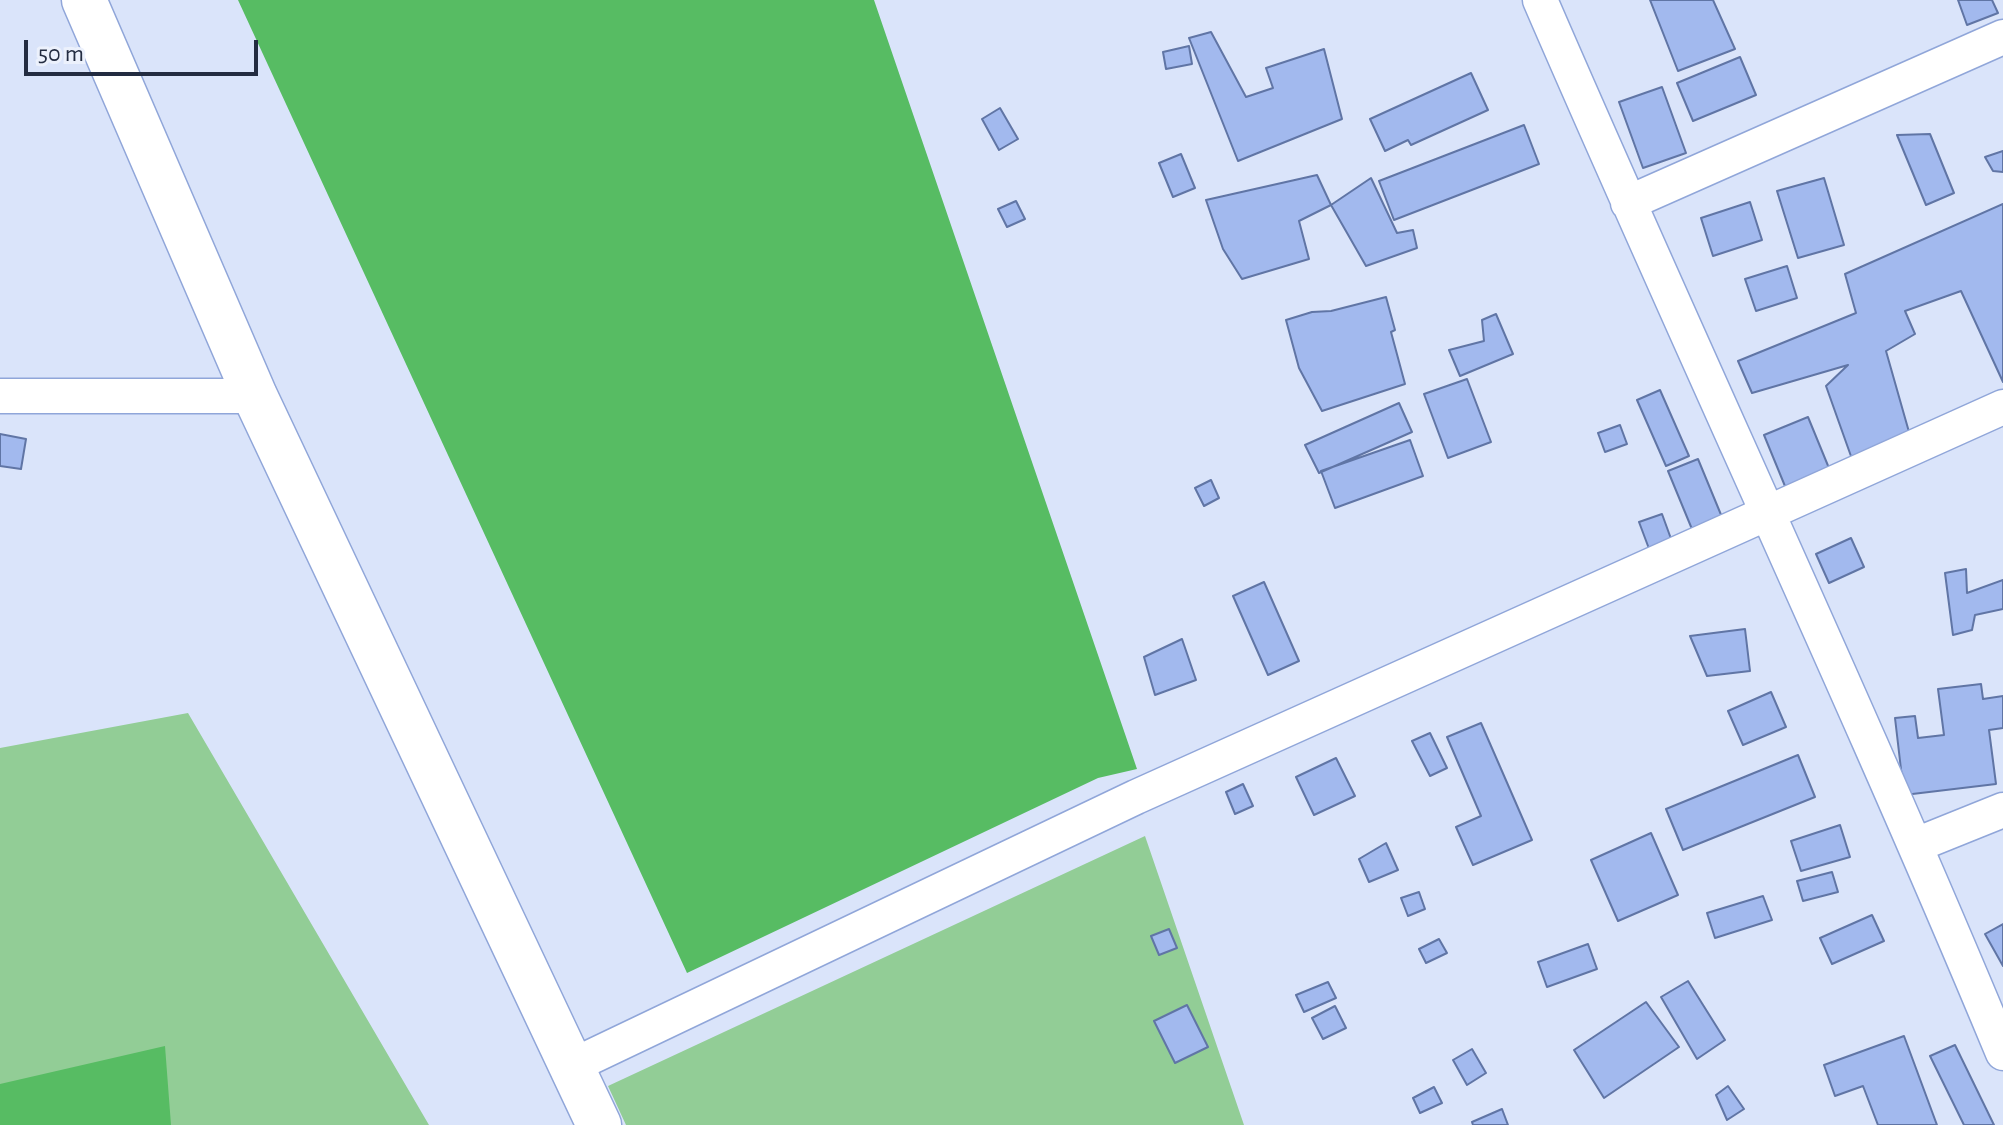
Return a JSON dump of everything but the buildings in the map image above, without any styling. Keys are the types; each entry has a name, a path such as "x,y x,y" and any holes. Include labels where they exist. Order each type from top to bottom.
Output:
{"highway":[{"path":"84,0 255,396 599,1125"}],"street":[{"path":"1540,0 1916,845 2003,1053"},
{"path":"1628,203 2003,37"},
{"path":"0,396 255,396"},
{"path":"572,1066 1150,791 2003,407"},
{"path":"1916,845 2003,810"}],"green space":[{"path":"238,0 874,0 1137,769 1098,778 687,973"},
{"path":"188,713 429,1125 0,1125 0,748"},
{"path":"1145,836 1244,1125 626,1125 608,1086"},
{"path":"165,1046 171,1125 0,1125 0,1084"}]}
